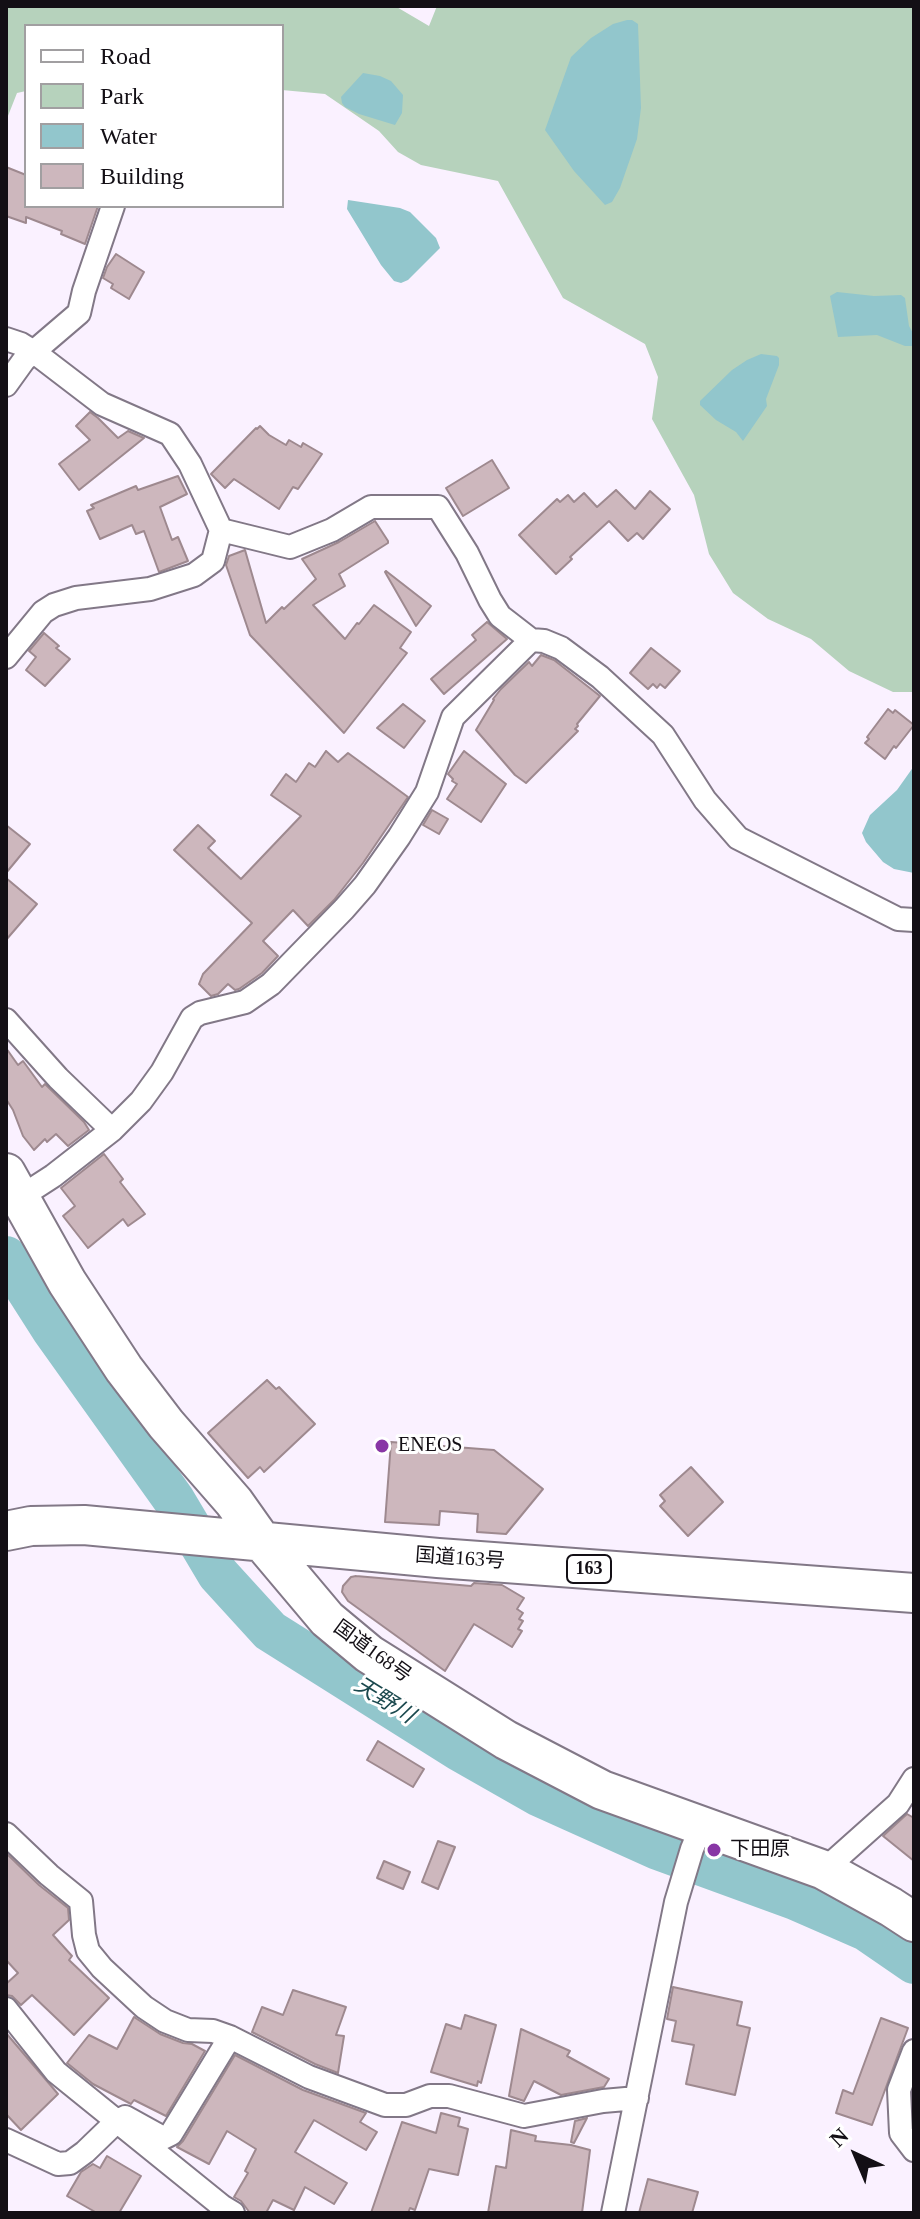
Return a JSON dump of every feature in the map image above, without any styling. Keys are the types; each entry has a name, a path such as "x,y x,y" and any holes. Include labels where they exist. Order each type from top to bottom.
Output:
{"highway":[{"name":"国道168号","path":"12,1185 67,1282 124,1369 327,1619 369,1654 506,1740 697,1837 824,1870 914,1922"},
{"name":"国道163号","path":"6,1531 31,1526 84,1525 438,1558 914,1593"}],"street":[{"path":"6,385 24,360 79,313 112,208"},
{"path":"6,339 34,352 102,404 170,434 190,464 221,530 213,561 194,575 150,589 76,598 54,605 43,612 6,657"},
{"path":"221,530 290,547 332,530 371,507 438,507 467,553 500,616 531,640 561,648 600,677 663,735 705,800 738,838 898,919 914,920"},
{"path":"12,1185 53,1176 112,1130 162,1072 192,1018 200,1013 245,1002 271,984 365,885 399,837 427,792 453,717 531,640"},
{"path":"6,1020 58,1078 112,1130"},
{"path":"824,1870 898,1804 914,1779"},
{"path":"6,1834 81,1901 88,1951 144,2007 165,2021 188,2030 213,2031 230,2037 309,2077 385,2105 406,2105 430,2096 449,2096 524,2116 637,2098"},
{"path":"613,2213 676,1902 697,1837"},
{"path":"6,2009 56,2072 233,2213"},
{"path":"6,2140 58,2164 70,2163 125,2117 163,2138 171,2134 230,2037"},
{"path":"914,2051 899,2090 901,2133 914,2150"}],"green space":[{"path":"6,6 395,6 429,26 437,6 914,6 914,692 893,692 849,671 811,639 768,619 733,593 709,554 694,495 652,419 658,377 645,344 563,298 498,181 421,165 398,152 379,131 325,94 284,90 284,24 24,24 24,91 17,93 6,121"}],"water":[{"path":"627,20 638,24 641,108 637,139 620,188 612,202 605,205 574,171 545,130 571,57 591,38 613,24"},
{"path":"363,73 391,81 403,95 402,113 395,125 359,114 342,103 341,97"},
{"path":"348,200 410,212 436,238 440,248 408,280 401,283 394,281 347,209"},
{"path":"837,292 901,295 905,298 914,346 905,346 877,335 838,337 830,296"},
{"path":"761,354 777,356 779,365 766,399 767,406 743,441 736,432 716,420 700,405 700,401 732,370"},
{"path":"914,766 914,873 894,869 883,862 862,833 870,815 897,790"}],"building":[{"path":"6,167 24,174 24,208 97,208 85,244 26,217 26,223 6,216"},
{"path":"116,254 144,272 129,299 111,288 113,284 103,278"},
{"path":"90,412 118,438 128,431 144,438 79,490 59,464 90,440 76,426"},
{"path":"260,426 286,445 289,440 301,447 303,443 322,454 298,489 293,487 279,509 234,479 225,488 211,474"},
{"path":"492,460 509,488 463,516 446,488"},
{"path":"178,476 187,494 160,507 172,540 178,537 188,561 159,572 144,531 136,534 132,525 100,539 87,511 94,508 91,505 136,486 138,490"},
{"path":"616,490 635,509 650,491 670,509 643,539 637,533 628,541 609,521 556,574 519,535 557,499 560,502 568,495 574,502 584,493 597,507"},
{"path":"375,521 388,543 339,574 345,586 313,605 345,639 374,605 411,632 400,648 407,653 344,733 250,635 226,565 229,556 245,550 266,623 316,579 302,559"},
{"path":"385,572 431,606 416,626"},
{"path":"487,622 507,639 444,694 431,679 476,640 472,635"},
{"path":"44,633 70,659 45,686 26,670 36,657 29,651"},
{"path":"651,648 680,671 665,688 660,684 657,688 653,684 648,689 630,673"},
{"path":"541,655 554,660 600,696 577,724 575,729 578,731 526,783 515,775 476,730 501,689 529,662 532,666"},
{"path":"403,704 425,721 404,748 377,728"},
{"path":"888,709 893,713 895,710 914,725 885,759 865,743"},
{"path":"326,751 338,762 348,753 408,797 363,863 334,900 308,926 293,910 263,941 278,956 262,973 239,989 235,990 228,984 218,994 211,996 199,984 203,974 252,923 174,850 198,825 215,841 208,848 241,879 301,816 271,795 286,774 296,782 309,763 315,767"},
{"path":"464,751 506,784 481,822 447,799 457,784 448,774"},
{"path":"432,810 448,819 439,834 423,825"},
{"path":"6,825 30,844 6,873"},
{"path":"6,878 37,904 6,940"},
{"path":"6,1048 18,1065 23,1061 42,1087 45,1084 89,1130 68,1146 56,1134 47,1142 45,1139 34,1150 23,1136 6,1099"},
{"path":"104,1154 123,1179 120,1182 145,1214 128,1226 123,1219 88,1248 63,1216 75,1206 61,1188"},
{"path":"267,1380 276,1389 279,1387 315,1424 264,1472 260,1467 248,1478 208,1433"},
{"path":"391,1442 494,1450 543,1489 506,1534 477,1532 478,1514 440,1511 439,1525 385,1522"},
{"path":"691,1467 723,1502 688,1536 660,1506 665,1501 660,1495"},
{"path":"356,1576 471,1586 474,1583 502,1585 524,1598 517,1609 523,1613 518,1629 522,1631 512,1647 474,1624 445,1671 348,1601 342,1592 343,1586"},
{"path":"378,1741 424,1769 413,1787 367,1760"},
{"path":"907,1814 914,1818 914,1861 883,1836"},
{"path":"438,1841 455,1847 438,1889 422,1882"},
{"path":"6,1853 68,1908 69,1920 53,1935 72,1956 69,1960 109,1998 74,2035 32,1995 21,2005 12,1996 6,1995 6,1984 18,1973 6,1960"},
{"path":"384,1861 410,1872 403,1889 377,1878"},
{"path":"673,1987 742,2002 737,2025 750,2028 735,2095 686,2084 694,2045 672,2041 676,2021 667,2019"},
{"path":"293,1990 346,2007 336,2035 344,2036 338,2073 252,2032 262,2007 283,2015"},
{"path":"465,2015 496,2025 481,2083 478,2081 477,2086 431,2072 446,2024 461,2029"},
{"path":"134,2017 160,2034 205,2051 166,2116 134,2100 131,2104 93,2084 67,2063 89,2035 117,2049"},
{"path":"881,2018 908,2028 872,2125 836,2113 843,2090 853,2094"},
{"path":"521,2029 570,2051 567,2056 609,2079 604,2087 561,2095 534,2081 524,2101 509,2096"},
{"path":"6,2033 58,2094 21,2130 6,2114"},
{"path":"235,2055 303,2090 366,2113 360,2122 377,2132 366,2150 314,2120 295,2152 347,2183 334,2204 305,2187 294,2210 273,2200 266,2213 250,2213 234,2197 248,2173 245,2171 256,2149 227,2131 209,2164 177,2147"},
{"path":"441,2113 460,2118 458,2126 468,2129 458,2175 429,2169 415,2210 410,2208 408,2213 371,2213 402,2122 436,2133"},
{"path":"587,2118 574,2143 571,2142 575,2121"},
{"path":"511,2130 536,2136 535,2141 590,2150 582,2213 488,2213 496,2166 506,2168"},
{"path":"107,2156 141,2176 119,2213 97,2213 67,2196 81,2172 93,2164 100,2168"},
{"path":"648,2179 698,2192 692,2213 639,2213"}],"waterway":[{"name":"天野川","path":"6,1257 52,1329 174,1500 218,1574 270,1631 459,1750 538,1795 658,1849 795,1899 866,1930 914,1963"}],"place":[{"name":"ENEOS","path":"382,1446"},
{"name":"下田原","path":"714,1850"}]}
